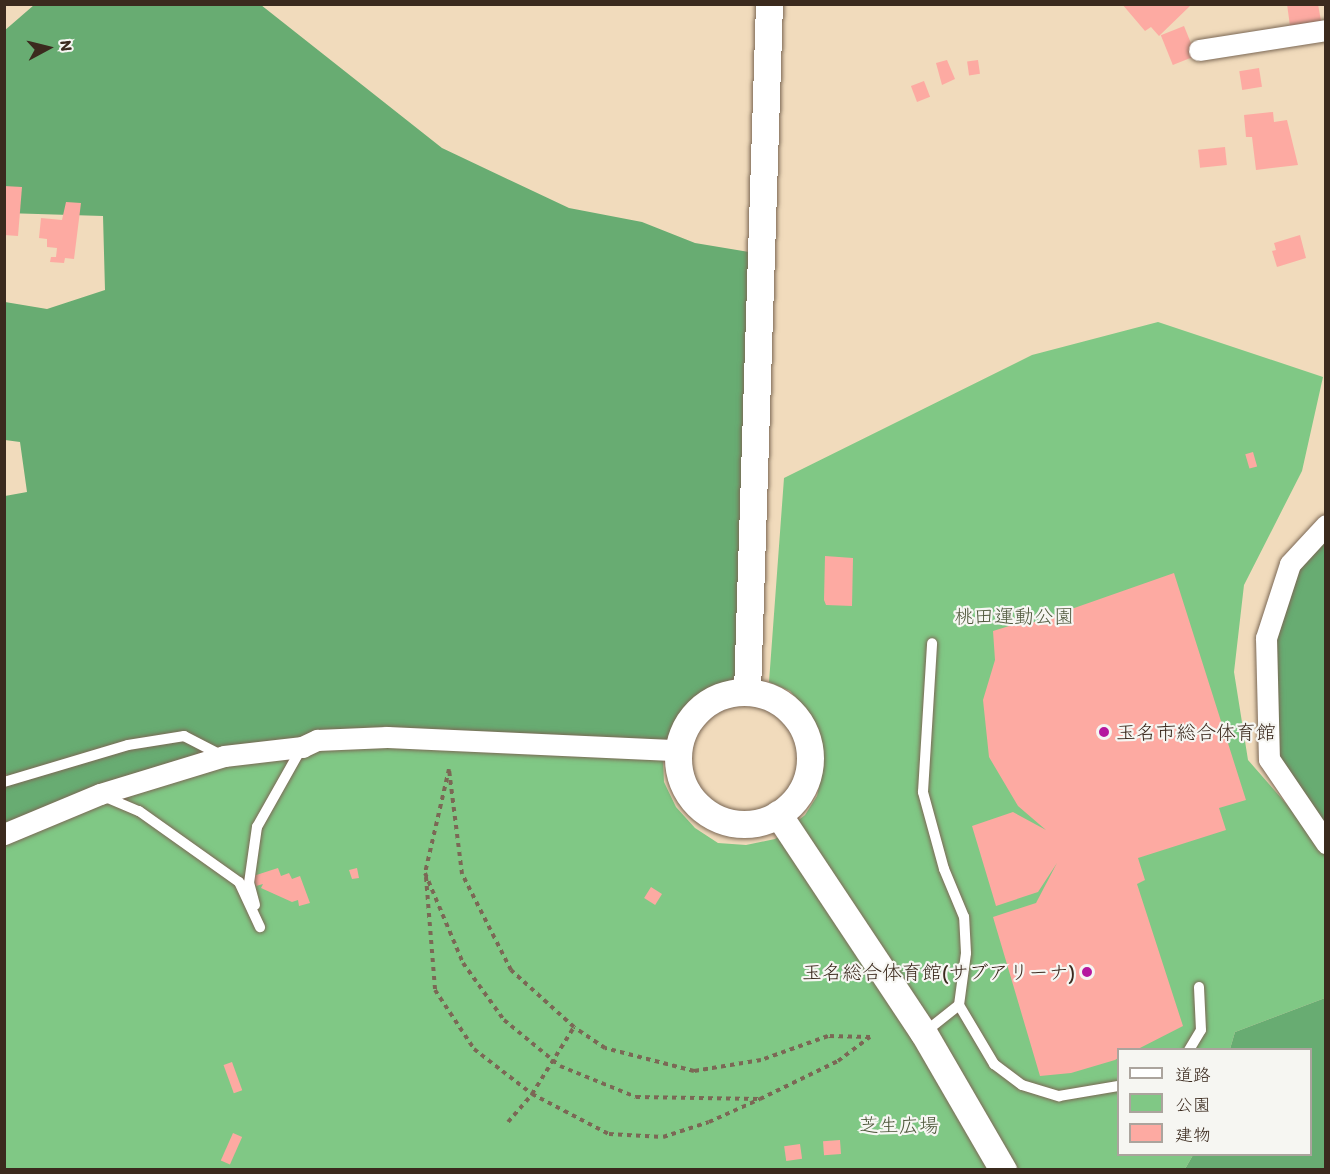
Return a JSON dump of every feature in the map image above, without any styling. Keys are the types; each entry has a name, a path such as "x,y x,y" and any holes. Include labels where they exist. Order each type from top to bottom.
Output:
{"street":[{"path":"747,692 769,4"},
{"path":"1199,50 1326,30"},
{"path":"1326,525 1290,564 1266,638 1269,759 1326,843"},
{"path":"747,692 767,696 785,706 807,741 809,762 805,783 794,801 778,814 759,822 738,824 718,819 700,807 687,791 679,772 678,750 689,720 701,708 714,698 747,692"},
{"path":"4,834 100,794 224,756 302,747 317,740 387,737 678,750"},
{"path":"778,814 923,1032 1003,1170"}],"lane":[{"path":"932,643 923,792 944,869 964,917 966,953 959,1005 994,1064 1022,1085 1059,1096 1117,1086"},
{"path":"4,782 128,745 184,736 224,756"},
{"path":"100,794 139,811 239,882 261,928 249,883 257,828 302,747"},
{"path":"1190,1048 1201,1030 1199,987"},
{"path":"923,1032 959,1005"}],"path":[{"path":"449,769 462,874 511,970 574,1027 605,1048 694,1071 761,1060 828,1036 870,1037 838,1061 760,1099 663,1137 609,1134 532,1094 474,1049 435,990 425,873 449,769"},
{"path":"425,873 462,963 504,1020 560,1066 636,1097 760,1099"},
{"path":"508,1122 532,1094 574,1027"}],"green space":[{"path":"34,5 261,5 442,148 569,208 642,222 695,243 761,254 747,681 709,690 695,702 681,720 676,741 416,739 266,751 5,834 5,783 9,781 4,769 5,496 27,492 20,442 5,440 5,302 47,309 105,290 103,216 5,213 4,31"},
{"name":"桃田運動公園","path":"1158,322 1323,377 1302,471 1244,585 1234,672 1248,760 1325,848 1325,998 1235,1032 1230,1048 1117,1048 1117,1156 1192,1156 1185,1169 5,1170 5,819 317,740 663,758 664,782 676,807 695,828 718,843 746,845 775,839 805,815 817,796 824,765 819,730 809,712 790,691 769,682 784,478 1032,355"},
{"path":"1325,525 1325,843 1269,759 1266,638 1290,564"},
{"path":"1325,998 1325,1169 1185,1169 1192,1156 1312,1156 1312,1048 1230,1048 1235,1032"}],"building":[{"path":"1122,4 1189,4 1190,6 1159,36 1151,27 1145,31"},
{"path":"1287,4 1318,4 1321,21 1290,26"},
{"path":"1184,26 1196,56 1173,65 1161,35"},
{"path":"947,60 955,79 942,85 936,63"},
{"path":"978,60 980,74 969,75 967,62"},
{"path":"1259,68 1262,87 1242,90 1239,71"},
{"path":"924,81 930,97 917,102 911,86"},
{"path":"1273,112 1274,122 1287,120 1298,165 1256,170 1252,137 1246,137 1244,115"},
{"path":"1225,147 1227,165 1200,168 1198,150"},
{"path":"4,186 22,187 18,236 4,235"},
{"path":"66,202 81,203 74,259 65,258 64,263 50,262 51,257 56,257 57,248 47,247 47,239 39,238 41,218 62,220"},
{"path":"1300,235 1306,258 1277,267 1272,251 1276,250 1274,243"},
{"path":"1253,452 1257,466 1249,469 1245,454"},
{"path":"825,556 853,558 852,606 826,605 824,600"},
{"name":"玉名市総合体育館","path":"1174,573 1246,800 1219,808 1226,830 1138,858 1145,880 1137,884 1183,1026 1140,1048 1117,1048 1115,1060 1071,1073 1040,1076 993,917 1036,903 1057,863 1038,892 996,906 972,826 1013,812 1046,830 1018,806 989,757 983,700 995,660 993,631 1022,622 1023,626"},
{"path":"278,868 281,876 289,873 292,879 300,876 310,903 299,906 298,900 292,902 261,888 263,884 256,886 253,876"},
{"path":"357,868 359,878 352,879 349,870"},
{"path":"651,887 662,894 655,905 644,898"},
{"path":"232,1062 242,1090 234,1093 224,1065"},
{"path":"233,1133 242,1137 230,1164 221,1160"},
{"path":"840,1140 841,1154 824,1155 823,1141"},
{"path":"800,1144 802,1159 786,1161 784,1146"}],"place":[{"name":"玉名市総合体育館","path":"1104,732"},
{"name":"玉名総合体育館(サブアリーナ)","path":"1087,972"}],"park label":[{"name":"芝生広場","path":"899,1125"}]}
